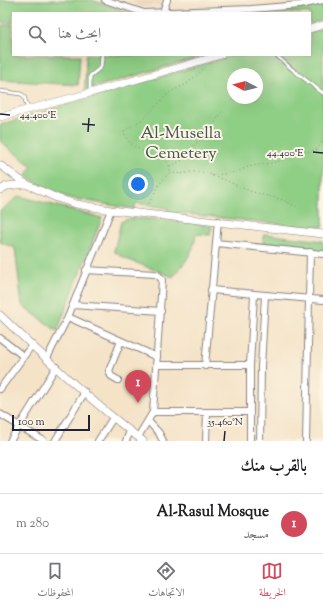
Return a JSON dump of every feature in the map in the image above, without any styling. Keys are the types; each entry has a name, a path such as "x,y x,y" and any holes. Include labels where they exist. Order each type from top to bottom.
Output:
{"street":[{"path":"105,0 141,12"},
{"path":"167,0 163,12 251,9 323,0"},
{"path":"311,29 323,25"},
{"path":"0,117 90,93 217,56"},
{"path":"0,165 26,184 57,198 76,204 110,210 323,234"},
{"path":"0,190 6,186 26,184"},
{"path":"47,358 68,317 110,210"},
{"path":"205,366 218,221"},
{"path":"216,242 323,254"},
{"path":"306,441 310,252"},
{"path":"0,315 113,418 141,439 153,412 162,280 155,274 86,270"},
{"path":"211,290 323,300"},
{"path":"250,441 250,365 254,294"},
{"path":"260,441 260,367 265,295"},
{"path":"72,305 160,311"},
{"path":"68,317 157,357"},
{"path":"0,338 23,356"},
{"path":"118,380 111,376 110,371 121,341"},
{"path":"0,389 32,345"},
{"path":"156,365 250,365"},
{"path":"10,441 56,367"},
{"path":"55,441 85,392"},
{"path":"153,412 250,412"},
{"path":"206,441 207,412"},
{"path":"0,414 44,441"},
{"path":"98,441 113,418"},
{"path":"148,421 159,433 163,441"},
{"path":"126,441 130,431"}],"lane":[{"path":"90,93 90,76 101,67 102,56"},
{"path":"277,56 296,73 323,93"},
{"path":"0,91 22,94 28,110"}],"path":[{"path":"170,172 167,161 137,149 128,141 124,131 143,119 170,92 187,84 205,68 206,59"},
{"path":"169,166 183,160 196,143 208,132 222,112"},
{"path":"212,176 236,172 248,167 277,162 290,156 317,149 323,139"},
{"path":"170,172 175,174 197,172 212,176 255,192 281,198 292,203 299,209"},
{"path":"145,214 158,186 170,172"}],"shaded area":[{"path":"123,0 162,0 160,5 140,6"}],"green space":[{"path":"0,0 92,0 127,12 12,12 12,23 0,22"},
{"path":"323,4 323,20 311,24 311,12 222,12 302,7"},
{"path":"2,25 12,25 12,56 80,56 78,85 0,80"},
{"name":"Al-Musella Cemetery","path":"323,29 323,227 298,226 167,212 167,208 136,203 134,209 70,198 51,192 26,176 32,166 4,145 0,140 0,126 232,56 311,56 311,33"},
{"name":"Al-Musella Cemetery","path":"86,56 204,56 85,90"},
{"path":"19,196 102,218 57,331 22,305 15,248 0,242 0,211"},
{"path":"127,219 158,219 212,226 210,235 196,234 191,252 173,277 124,258 114,251 121,222"},
{"path":"264,234 323,241 323,252 263,244"}],"place":[{"name":"Al-Rasul Mosque","path":"138,403"}]}
